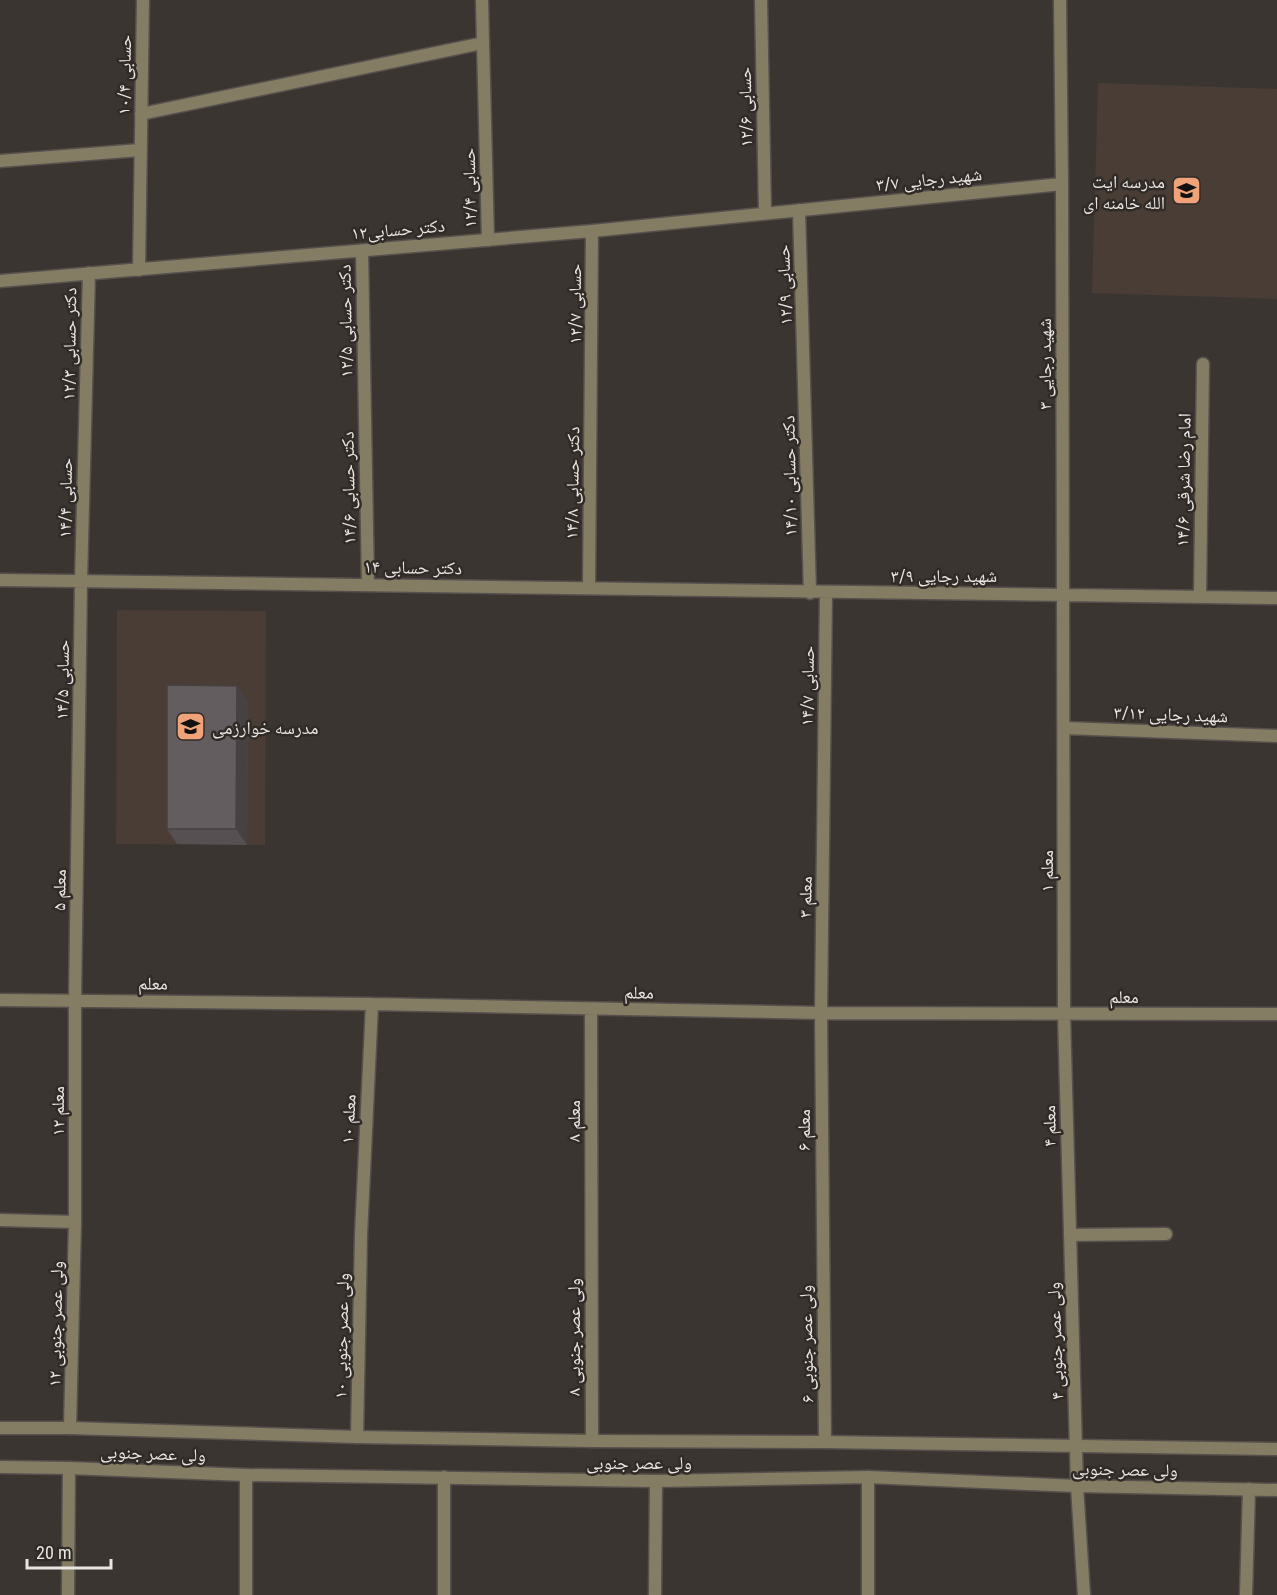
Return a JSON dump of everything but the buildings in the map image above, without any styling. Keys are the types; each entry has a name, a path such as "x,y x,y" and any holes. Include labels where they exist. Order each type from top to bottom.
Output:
{"street":[{"name":"حسابی ۱۰/۴","path":"139,270 143,0"},
{"name":"حسابی ۱۲/۴","path":"482,0 488,240"},
{"name":"حسابی ۱۲/۶","path":"761,0 765,212"},
{"name":"شهید رجایی ۳","path":"1060,0 1064,728"},
{"path":"141,114 483,43"},
{"path":"0,161 140,150"},
{"name":"شهید رجایی ۳/۷","path":"800,210 1062,184"},
{"name":"دکتر حسابی۱۲","path":"0,281 592,231 800,210"},
{"name":"حسابی ۱۲/۹","path":"800,210 804,359"},
{"name":"حسابی ۱۲/۷","path":"591,378 592,231"},
{"name":"دکتر حسابی ۱۲/۵","path":"362,250 364,390"},
{"name":"دکتر حسابی ۱۲/۳","path":"85,415 89,273"},
{"name":"دکتر حسابی ۱۴/۱۰","path":"804,359 810,593"},
{"name":"امام رضا شرقی ۱۴/۶","path":"1200,597 1203,364"},
{"name":"دکتر حسابی ۱۴/۸","path":"590,588 591,378"},
{"name":"دکتر حسابی ۱۴/۶","path":"364,390 368,585"},
{"name":"حسابی ۱۴/۴","path":"81,581 85,415"},
{"name":"دکتر حسابی ۱۴","path":"0,580 826,592"},
{"name":"حسابی ۱۴/۵","path":"78,780 81,581"},
{"name":"شهید رجایی ۳/۹","path":"826,592 1277,598"},
{"name":"حسابی ۱۴/۷","path":"824,781 826,592"},
{"name":"شهید رجایی ۳/۱۲","path":"1064,728 1277,736"},
{"name":"معلم ۱","path":"1064,728 1064,1015"},
{"name":"معلم ۵","path":"75,1000 78,780"},
{"name":"معلم ۳","path":"820,1013 824,781"},
{"name":"معلم","path":"0,1000 372,1004 820,1013 1277,1014"},
{"name":"معلم ۱۲","path":"75,1000 75,1222"},
{"name":"معلم ۱۰","path":"361,1235 372,1004"},
{"name":"معلم ۸","path":"591,1010 591,1233"},
{"name":"معلم ۶","path":"820,1013 822,1246"},
{"name":"معلم ۴","path":"1064,1015 1070,1235"},
{"path":"0,1220 75,1222"},
{"name":"ولی عصر جنوبی ۱۲","path":"70,1428 75,1222"},
{"name":"ولی عصر جنوبی ۸","path":"591,1233 592,1441"},
{"path":"1070,1235 1166,1234"},
{"name":"ولی عصر جنوبی ۱۰","path":"357,1437 361,1235"},
{"name":"ولی عصر جنوبی ۴","path":"1070,1235 1077,1486 1084,1595"},
{"name":"ولی عصر جنوبی ۶","path":"822,1246 825,1442"},
{"name":"ولی عصر جنوبی","path":"0,1428 592,1441 1277,1449"},
{"name":"ولی عصر جنوبی","path":"0,1467 246,1475 656,1481 868,1477 1077,1486 1277,1490"},
{"path":"68,1595 69,1468"},
{"path":"246,1475 246,1595"},
{"path":"444,1477 444,1595"},
{"path":"868,1477 868,1595"},
{"path":"655,1595 656,1481"},
{"path":"1246,1595 1249,1489"}],"shaded area":[{"name":"مدرسه ایت الله خامنه ای","path":"1098,83 1277,89 1277,299 1092,293"},
{"name":"مدرسه خوارزمی","path":"117,610 266,611 265,845 116,844"}],"place":[{"name":"مدرسه ایت الله خامنه ای","path":"1186,191"},
{"name":"مدرسه خوارزمی","path":"191,727"}]}
